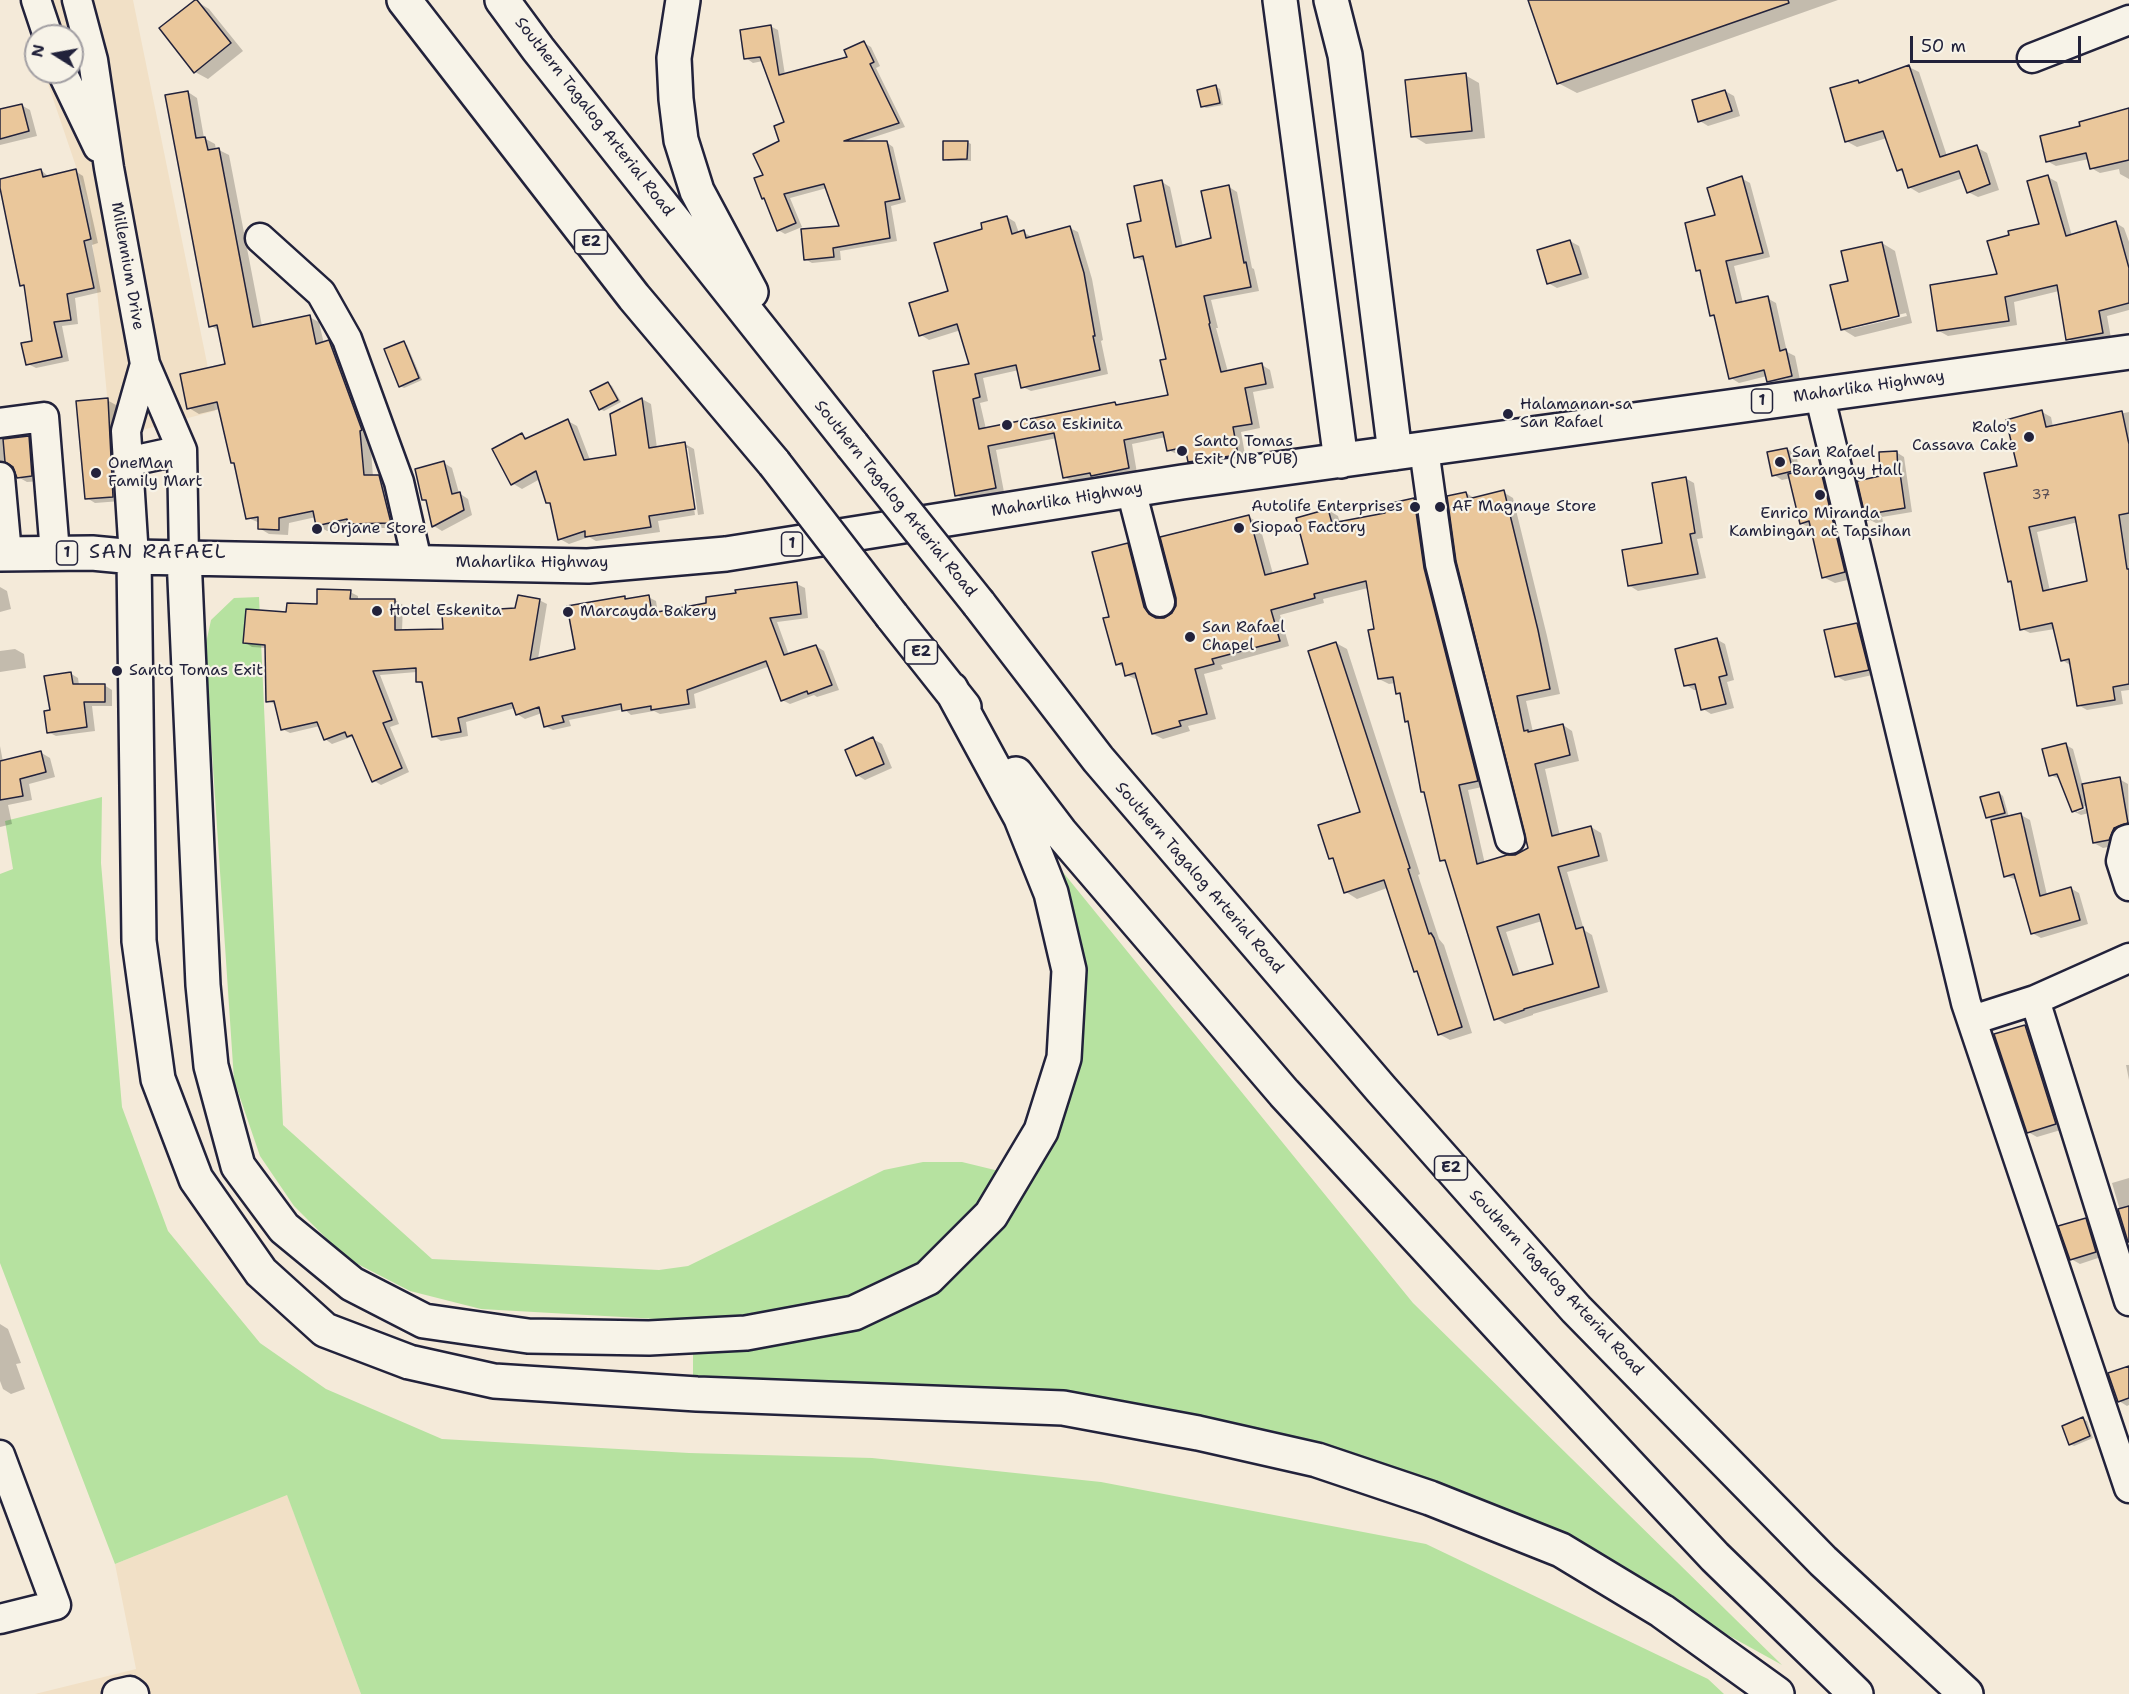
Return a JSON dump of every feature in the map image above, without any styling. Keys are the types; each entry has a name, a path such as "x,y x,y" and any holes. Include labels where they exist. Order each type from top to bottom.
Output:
{"highway":[{"name":"Southern Tagalog Arterial Road","path":"502,0 538,49 979,604 1098,759 1381,1089 1576,1309 1823,1562 1966,1694"},
{"path":"683,0 674,58 681,140 697,191 795,373"},
{"path":"1280,0 1341,461"},
{"path":"1331,0 1345,55 1410,451"},
{"name":"E2","path":"410,8 634,297 774,463 1060,832 1284,1092 1526,1356 1715,1557 1856,1694"},
{"name":"Maharlika Highway","path":"3,554 92,553 135,557 184,556 588,566 726,554 1131,490 1819,393 2129,352"},
{"path":"184,556 203,985 211,1066 238,1166 284,1228 352,1284 424,1321 528,1336 649,1338 746,1333 854,1313 928,1278 991,1215 1041,1131 1048,1110 1064,1058 1069,970 1051,893 1021,818 951,689"},
{"path":"135,557 139,941 158,1078 196,1179 261,1272 325,1330 409,1362 494,1381 708,1395 1063,1408 1198,1432 1317,1460 1431,1498 1561,1550 1662,1611 1777,1694"}],"street":[{"path":"36,0 44,24"},
{"name":"Millennium Drive","path":"77,0 93,60 109,168 145,364 183,450 184,556"},
{"path":"2032,58 2129,20"},
{"name":"Millennium Drive","path":"68,84 109,168"},
{"path":"260,238 321,292 347,339 399,482 417,561"},
{"name":"Millennium Drive","path":"135,557 126,431 145,364"},
{"path":"1819,393 1966,1003 2129,1488"},
{"path":"0,423 44,417 55,553"},
{"path":"127,462 183,450"},
{"path":"1410,451 1510,839"},
{"path":"0,477 3,554"},
{"path":"1131,490 1160,602"},
{"path":"2129,839 2126,840 2121,861 2129,886"},
{"path":"1985,1016 2035,1000 2129,958"},
{"path":"2035,1000 2129,1301"},
{"path":"0,1455 56,1605 0,1619"},
{"path":"117,1694 130,1691 134,1694"}],"shaded area":[{"path":"20,0 133,0 215,411 111,438 89,205 48,84 84,84 84,24 28,24"},
{"path":"287,1494 361,1694 35,1694 136,1669 115,1564"}],"green space":[{"path":"259,597 283,1125 432,1259 659,1270 688,1266 884,1170 923,1162 962,1162 999,1171 958,1230 904,1275 851,1305 746,1324 481,1309 410,1291 346,1258 294,1206 260,1156 234,1080 205,648 211,620 234,598"},
{"path":"102,797 101,863 122,1107 168,1231 260,1343 326,1389 442,1439 689,1453 872,1458 1101,1482 1426,1544 1708,1679 1724,1694 361,1694 287,1495 115,1564 0,1263 0,874 13,869 5,821"},
{"path":"1053,860 1413,1303 1782,1665 1587,1557 1484,1505 1324,1445 1195,1416 946,1389 693,1376 693,1352 956,1263 1032,1179 1071,1080"}],"building":[{"path":"195,0 231,43 194,73 159,28"},
{"path":"1528,0 1788,0 1789,3 1557,84"},
{"path":"771,25 779,75 847,57 844,50 864,41 874,62 870,64 899,123 844,141 887,141 900,199 885,202 890,238 833,248 834,257 804,260 801,229 839,226 824,184 784,194 796,223 777,231 754,178 763,175 753,154 779,141 774,126 784,122 760,57 744,59 740,30"},
{"path":"1909,65 1940,157 1977,145 1990,184 1967,193 1959,171 1908,188 1902,169 1897,171 1883,131 1845,142 1830,88 1858,80 1859,83"},
{"path":"1466,73 1472,131 1411,137 1405,80"},
{"path":"1216,85 1220,103 1201,107 1197,90"},
{"path":"1725,90 1732,111 1698,122 1692,100"},
{"path":"188,91 196,138 205,137 208,150 219,148 253,327 310,315 316,344 329,340 362,430 360,431 364,475 379,475 391,523 348,524 347,519 316,526 313,511 279,518 279,530 258,529 258,517 246,519 234,463 231,463 217,402 187,409 180,374 225,364 217,325 209,327 165,95"},
{"path":"22,104 29,131 0,139 0,109"},
{"path":"2129,108 2129,160 2090,169 2086,153 2046,162 2040,136 2080,126 2079,122"},
{"path":"943,141 968,141 967,159 943,160"},
{"path":"41,169 43,177 76,169 91,239 84,241 94,288 67,294 71,320 54,322 62,357 26,365 21,343 32,341 24,285 20,286 0,179"},
{"path":"2048,175 2066,236 2116,221 2129,268 2129,303 2099,311 2103,333 2066,340 2057,285 2005,297 2009,321 1937,331 1930,285 1997,274 1987,241 2009,235 2008,231 2039,224 2027,181"},
{"path":"1742,176 1763,253 1726,261 1736,303 1768,296 1780,351 1786,349 1792,376 1767,382 1764,370 1729,379 1714,315 1710,316 1700,270 1696,271 1685,223 1715,215 1707,188"},
{"path":"1162,180 1176,247 1211,238 1201,191 1229,185 1251,287 1204,296 1209,324 1221,372 1262,363 1266,384 1245,388 1252,424 1233,427 1238,455 1188,462 1185,447 1167,451 1163,432 1124,440 1129,468 1091,476 1090,473 1063,478 1054,433 988,446 996,488 955,496 933,371 969,364 957,324 919,336 909,303 948,291 934,243 982,229 981,223 1007,216 1012,234 1024,230 1026,238 1070,226 1084,273 1100,370 1021,388 1016,365 975,374 980,397 973,399 979,429 1115,402 1116,405 1168,395 1160,360 1166,359 1143,256 1134,258 1127,224 1141,221 1134,186"},
{"path":"1570,240 1581,274 1547,284 1537,250"},
{"path":"1882,242 1899,316 1841,330 1830,285 1848,281 1841,251"},
{"path":"404,341 419,378 399,387 384,349"},
{"path":"608,382 618,400 599,410 590,391"},
{"path":"108,398 113,497 85,499 76,401"},
{"path":"642,398 649,448 685,442 695,509 649,516 651,527 585,537 585,531 558,540 550,503 546,503 536,471 511,485 492,449 522,433 525,439 568,419 584,460 616,455 610,414"},
{"path":"2042,410 2046,427 2122,411 2129,444 2129,513 2119,515 2127,569 2129,569 2129,684 2113,687 2115,700 2077,706 2069,659 2061,661 2052,623 2020,630 2011,581 2008,582 1984,473 2017,466 2006,420","holes":["2075,517 2087,581 2043,591 2029,527"]},
{"path":"29,436 32,476 17,478 13,467 5,462 3,439"},
{"name":"San Rafael Barangay Hall","path":"1787,448 1793,471 1772,476 1767,452"},
{"path":"1897,451 1898,474 1900,473 1905,508 1875,513 1876,518 1866,520 1857,481 1880,476 1879,452"},
{"path":"444,461 452,494 460,492 464,510 432,527 426,500 422,500 415,469"},
{"path":"1820,467 1845,572 1822,578 1809,521 1800,524 1788,474"},
{"path":"1686,477 1695,533 1690,534 1698,574 1628,586 1622,550 1662,543 1652,483"},
{"path":"1504,490 1538,630 1550,689 1517,696 1524,731 1563,724 1570,755 1535,764 1552,836 1591,826 1599,856 1558,867 1576,929 1583,927 1599,987 1494,1020 1445,860 1440,861 1424,792 1421,792 1408,721 1405,722 1400,693 1396,694 1393,677 1378,679 1368,630 1374,629 1366,581 1314,594 1315,598 1271,610 1280,641 1212,659 1214,664 1195,669 1207,714 1179,721 1181,726 1152,734 1135,673 1125,676 1122,663 1116,665 1103,618 1109,617 1092,552 1128,543 1144,607 1156,618 1164,618 1172,613 1176,606 1176,598 1160,537 1249,515 1265,575 1308,564 1296,518 1328,509 1332,523 1385,513 1383,505 1414,498 1424,568 1478,781 1459,785 1477,864 1507,855 1515,855 1528,848 1456,561 1447,496 1466,492 1468,499","holes":["1539,914 1553,964 1513,975 1497,927"]},
{"path":"797,582 801,614 770,618 784,655 816,645 832,685 781,701 766,661 687,690 689,704 651,710 651,706 622,711 621,704 562,716 564,722 544,727 539,707 516,715 512,703 458,718 461,732 432,737 422,682 416,682 416,668 373,671 392,720 383,723 402,768 372,782 352,735 347,737 345,732 324,740 317,722 281,730 274,701 266,702 265,645 243,643 246,609 286,612 287,603 317,604 317,589 351,590 350,599 395,599 395,630 443,629 442,615 483,613 483,610 515,608 518,595 540,599 530,660 575,649 567,606 625,596 625,599 649,595 652,613 706,603 706,597 736,593 735,590"},
{"path":"1857,623 1869,670 1835,677 1824,630"},
{"path":"1717,638 1727,675 1719,677 1726,704 1701,710 1695,684 1684,686 1675,649"},
{"path":"1336,642 1410,868 1408,869 1429,934 1431,933 1434,938 1462,1027 1438,1035 1417,971 1414,972 1384,880 1344,893 1333,858 1329,859 1318,825 1360,812 1308,651"},
{"path":"71,672 73,684 105,684 105,702 84,702 87,727 47,733 44,711 50,710 44,676"},
{"path":"873,737 884,764 856,776 845,750"},
{"path":"2066,743 2083,808 2072,812 2057,774 2049,776 2042,749"},
{"path":"41,751 46,772 20,779 23,796 0,800 0,761"},
{"path":"2120,777 2128,823 2114,828 2109,840 2093,843 2082,784"},
{"path":"1999,792 2005,813 1986,818 1980,797"},
{"path":"2021,813 2040,896 2071,887 2080,920 2031,934 2014,874 2004,877 1991,820"},
{"path":"2025,1025 2056,1124 2027,1133 1994,1034"},
{"path":"2129,1206 2129,1242 2128,1242 2118,1209"},
{"path":"2086,1218 2096,1252 2070,1260 2058,1226"},
{"path":"2129,1366 2129,1398 2118,1402 2108,1373"},
{"path":"2083,1417 2090,1436 2069,1445 2062,1426"}],"place":[{"name":"Halamanan sa San Rafael","path":"1508,414"},
{"name":"Casa Eskinita","path":"1007,425"},
{"name":"Ralo's Cassava Cake","path":"2029,437"},
{"name":"Santo Tomas Exit (NB PUB)","path":"1182,451"},
{"name":"San Rafael Barangay Hall","path":"1780,462"},
{"name":"OneMan Family Mart","path":"96,473"},
{"name":"Enrico Miranda Kambingan at Tapsihan","path":"1820,495"},
{"name":"Autolife Enterprises","path":"1415,507"},
{"name":"AF Magnaye Store","path":"1440,507"},
{"name":"Siopao Factory","path":"1239,528"},
{"name":"Orjane Store","path":"317,529"},
{"name":"Hotel Eskenita","path":"377,611"},
{"name":"Marcayda Bakery","path":"568,612"},
{"name":"San Rafael Chapel","path":"1190,637"},
{"name":"Santo Tomas Exit","path":"117,671"}],"district":[{"name":"SAN RAFAEL","path":"158,553"}]}
